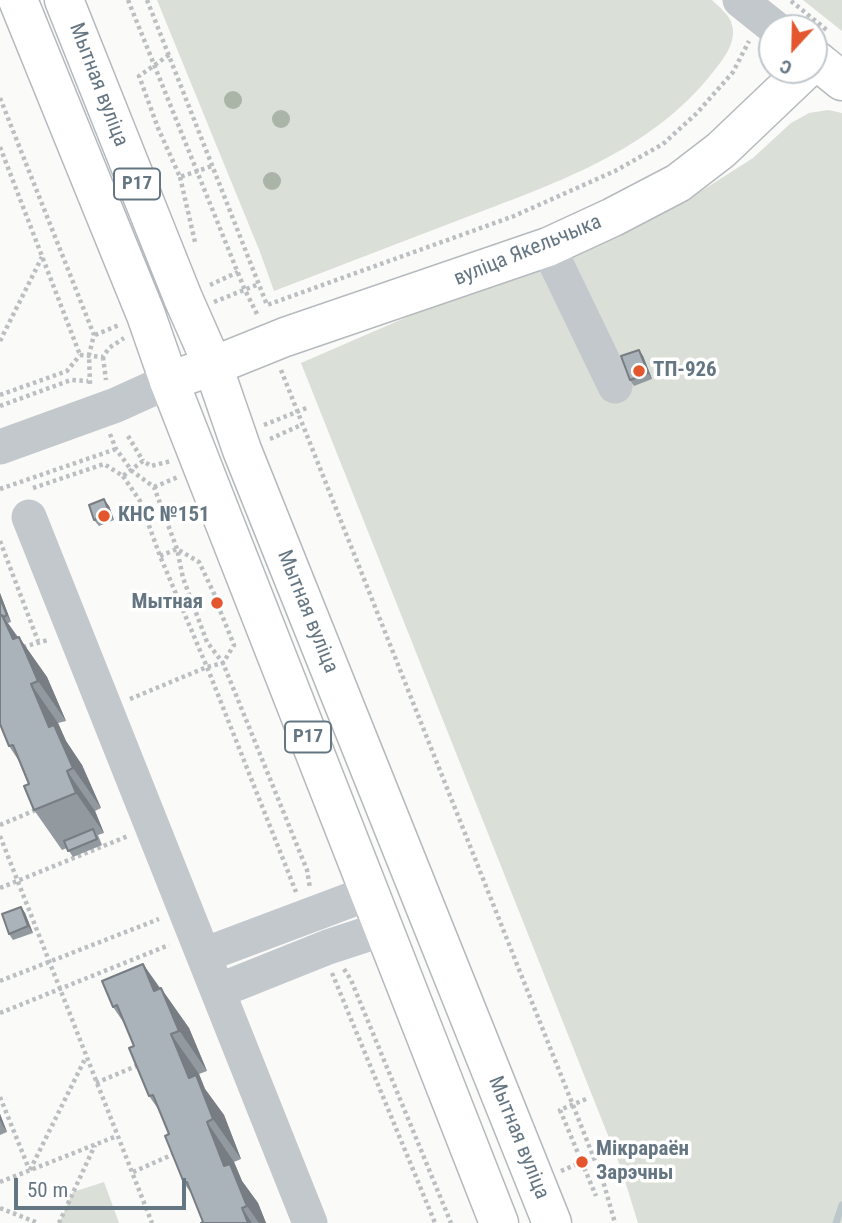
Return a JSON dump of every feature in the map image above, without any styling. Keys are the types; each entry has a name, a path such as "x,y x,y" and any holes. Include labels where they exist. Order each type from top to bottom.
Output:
{"main road":[{"name":"Мытная вуліца","path":"18,0 146,315 169,381 234,596 369,893 499,1223"},
{"name":"Мытная вуліца","path":"64,0 183,298 213,366 247,463 552,1223"},
{"name":"вуліца Якельчыка","path":"169,381 285,337 548,247 678,183 721,150 794,84"}],"street":[{"path":"548,247 615,386"},
{"path":"0,447 116,405 169,381"},
{"path":"27,504 107,708 189,936 218,991 310,1223"},
{"path":"189,936 311,915 369,893"},
{"path":"218,991 325,948 383,929"}],"path":[{"path":"128,0 244,288"},
{"path":"147,0 267,305 514,216 615,172 663,144 697,113 733,72 767,11"},
{"path":"169,55 139,76 158,128 180,177 212,166"},
{"path":"0,98 94,335 89,355"},
{"path":"0,147 80,355"},
{"path":"0,341 42,256"},
{"path":"213,302 259,284"},
{"path":"108,387 103,357 109,348 130,335"},
{"path":"0,395 67,370 80,355 103,357"},
{"path":"0,406 71,380 88,381"},
{"path":"262,426 309,407"},
{"path":"296,412 603,1181 615,1223"},
{"path":"128,436 143,461 151,466 179,460"},
{"path":"0,489 116,449"},
{"path":"123,477 143,461"},
{"path":"27,504 104,464 123,477 140,501 297,895 311,915"},
{"path":"132,471 154,487 207,642 223,663 307,870 311,915"},
{"path":"0,541 38,642"},
{"path":"107,708 223,663 234,645 234,596 199,562 177,549"},
{"path":"160,556 177,549"},
{"path":"0,825 48,804"},
{"path":"0,888 128,837 134,826"},
{"path":"0,836 152,1223"},
{"path":"0,981 154,921 189,936"},
{"path":"0,1013 189,936"},
{"path":"325,948 435,1223"},
{"path":"325,948 351,980 451,1223"},
{"path":"30,1170 86,1058"},
{"path":"96,1083 151,1060"},
{"path":"0,1097 30,1170"},
{"path":"586,1100 560,1110 596,1196"},
{"path":"0,1182 117,1136"},
{"path":"59,1223 95,1144"},
{"path":"133,1172 186,1148"},
{"path":"0,1208 38,1223"}],"shaded area":[{"path":"157,0 712,0 729,18 733,38 725,56 688,100 660,124 629,145 528,194 274,291"},
{"path":"803,0 842,0 842,31 828,20 828,14 821,14"},
{"path":"828,110 842,113 842,1223 638,1223 621,1168 301,363 430,307 526,274 660,214 753,158 791,123 809,113"},
{"path":"104,1182 119,1223 59,1223 73,1192"}],"building":[{"name":"ТП-926","path":"639,350 648,373 630,380 621,356"},
{"path":"104,499 110,514 94,520 89,505"},
{"path":"0,598 7,615 3,617 0,616"},
{"path":"2,615 13,639 19,637 38,681 31,684 49,727 54,725 73,768 67,771 76,793 34,810 24,786 29,784 13,745 9,746 0,724"},
{"path":"93,829 97,839 68,851 64,841"},
{"path":"21,907 28,926 9,934 2,914"},
{"path":"143,964 154,991 161,988 179,1031 171,1034 189,1078 196,1075 213,1119 207,1122 224,1166 230,1164 247,1206 242,1208 248,1223 201,1223 203,1222 187,1182 184,1183 165,1136 169,1134 153,1095 149,1096 129,1048 134,1046 117,1005 113,1007 102,981"}],"waterway":[{"path":"836,1223 842,1205"}],"place":[{"name":"ТП-926","path":"639,371"},
{"name":"КНС №151","path":"104,516"},
{"name":"Мытная","path":"217,603"},
{"name":"Мікрараён Зарэчны","path":"582,1162"}]}
